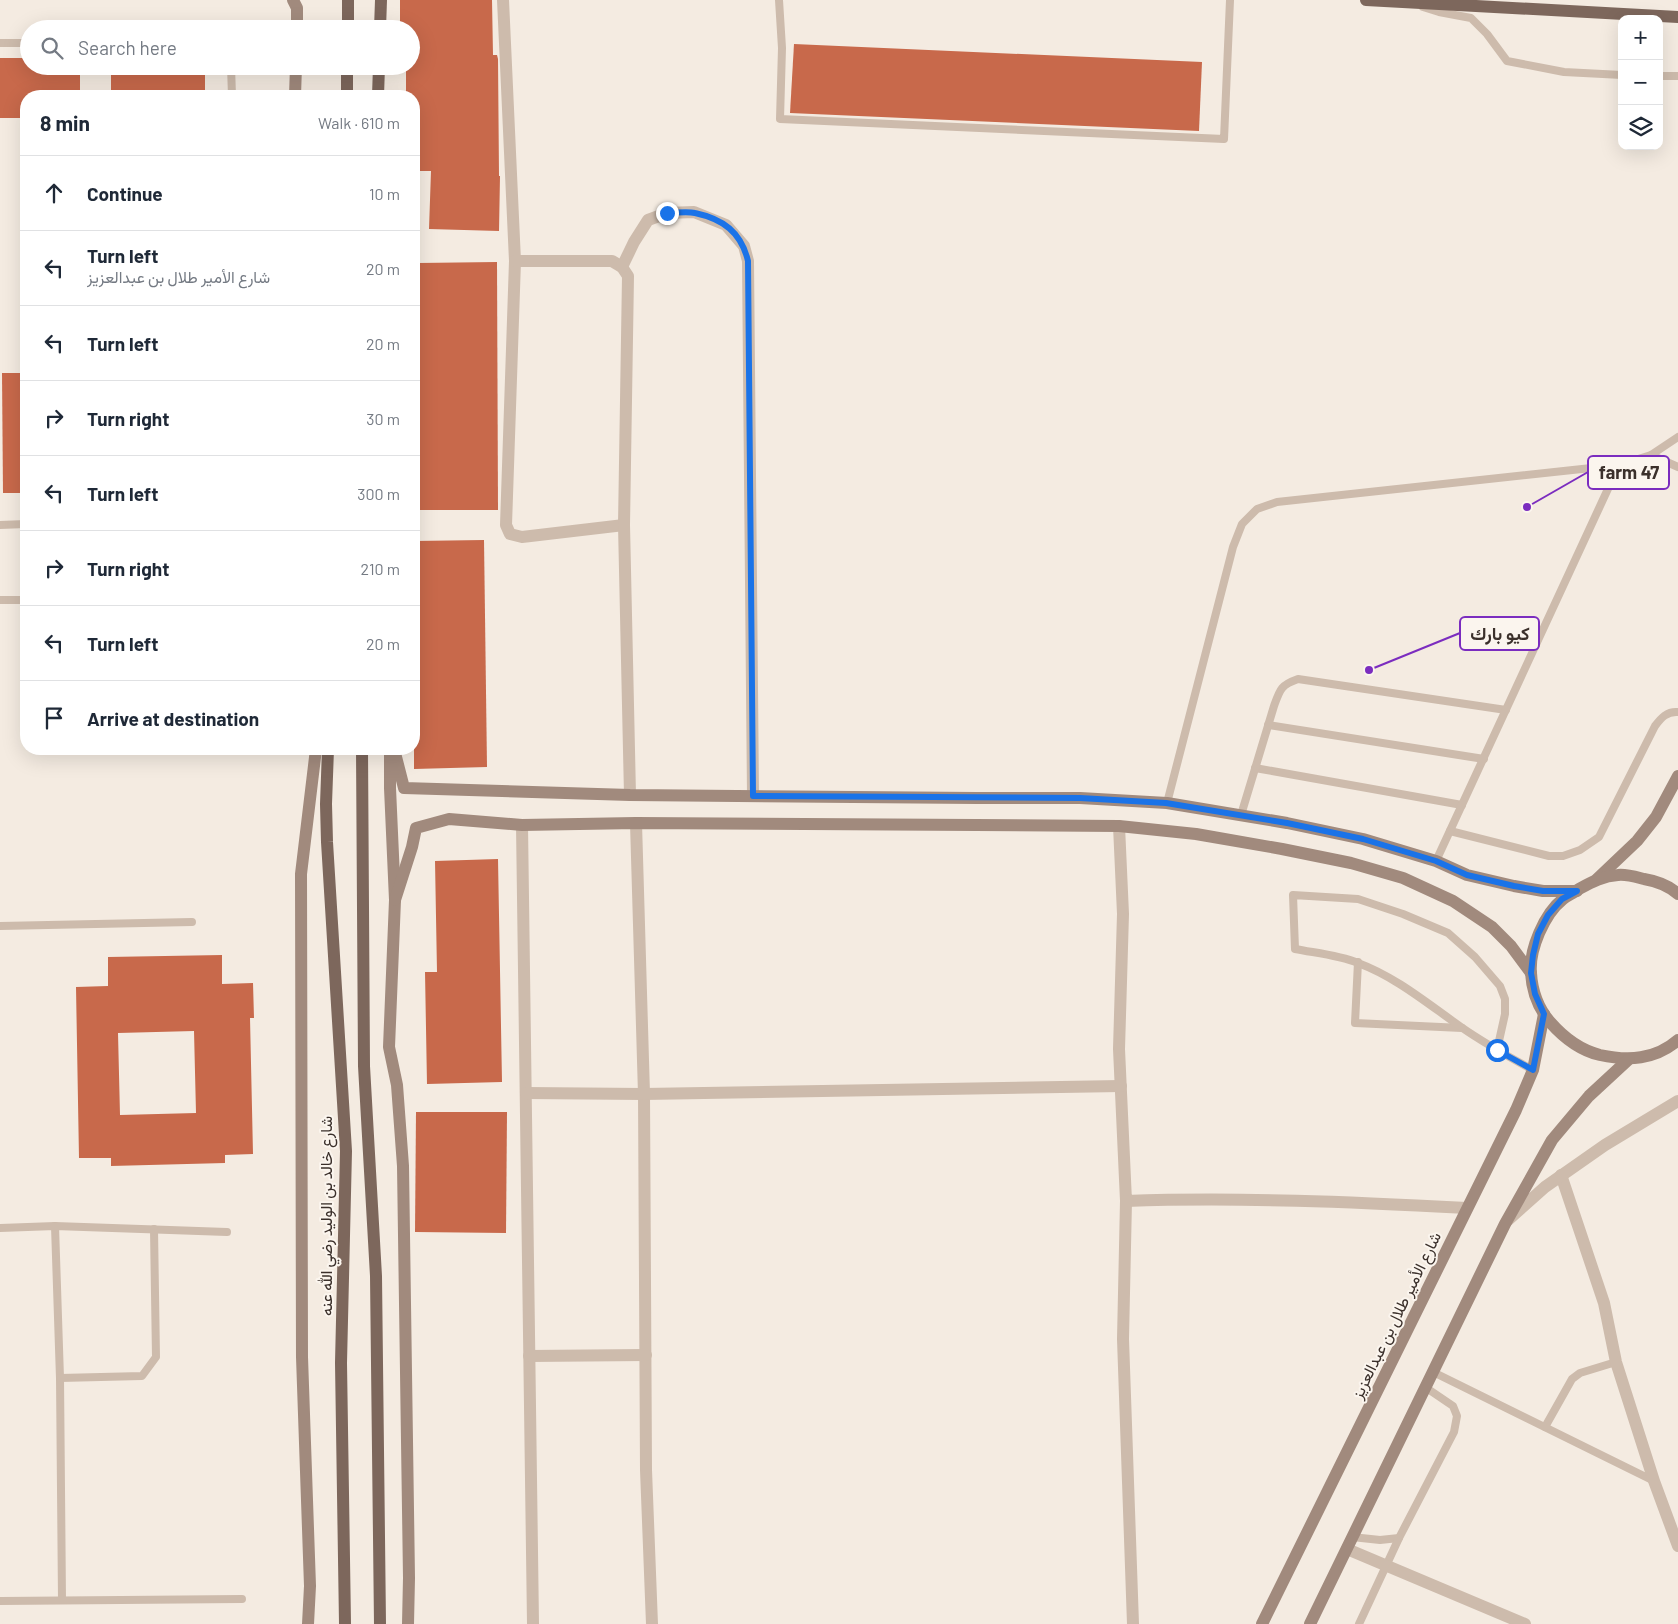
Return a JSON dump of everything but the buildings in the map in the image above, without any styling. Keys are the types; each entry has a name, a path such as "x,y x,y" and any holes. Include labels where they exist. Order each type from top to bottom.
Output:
{"main road":[{"path":"348,0 348,20"},
{"path":"1366,0 1678,17"},
{"path":"381,20 382,2"},
{"path":"347,75 347,90"},
{"path":"378,90 379,75"},
{"name":"شارع خالد بن الوليد رضي الله عنه","path":"328,755 327,842 346,1151 341,1363 345,1624"},
{"path":"362,755 364,1066 376,1276 380,1624"}],"street":[{"path":"293,0 298,8 297,20"},
{"path":"503,0 515,261 506,524 510,534 522,537 624,525"},
{"path":"295,90 296,75"},
{"path":"622,267 634,242 648,220 667,213 694,212 726,224 744,246 748,261 753,796"},
{"path":"515,261 612,260 622,267 628,276 624,525 630,795"},
{"path":"308,1624 310,1586 302,1357 301,874 315,755"},
{"path":"392,755 390,788 396,900 389,1047 397,1085 403,1166 408,1624"},
{"path":"394,755 404,788 630,795 1080,798 1166,803 1287,823 1363,839 1436,861 1467,875 1514,886 1543,891 1577,891"},
{"path":"1675,1044 1650,1056 1629,1059 1589,1052 1571,1043 1544,1014 1535,994 1531,973 1538,934 1548,915 1562,899 1596,879 1637,841 1656,817 1678,776"},
{"path":"396,900 416,828 449,819 522,825 636,823 1119,826 1196,834 1282,849 1351,863 1402,878 1453,901 1492,926 1511,946 1531,973"},
{"path":"636,823 644,1094 646,1470 652,1624"},
{"path":"522,825 533,1624"},
{"path":"1119,826 1123,914 1119,1049 1126,1201 1123,1339 1133,1624"},
{"path":"1596,879 1618,875 1636,877 1657,882 1678,894"},
{"name":"شارع الأمير طلال بن عبدالعزيز","path":"1262,1624 1516,1110 1533,1070 1544,1014"},
{"path":"1310,1624 1505,1224 1552,1140 1589,1096 1629,1059"},
{"path":"526,1093 644,1094 1121,1086"},
{"path":"1505,1224 1545,1187 1604,1145 1678,1102"},
{"path":"1561,1176 1604,1303 1616,1362 1654,1481 1678,1546"},
{"path":"1126,1201 1175,1199 1340,1201 1467,1208"},
{"path":"528,1356 646,1355"},
{"path":"1350,1543 1387,1566 1525,1624"}],"lane":[{"path":"779,0 782,48 780,119 1224,139 1230,0"},
{"path":"1409,2 1439,12 1471,18 1487,34 1506,61 1564,72 1618,75"},
{"path":"0,43 20,43"},
{"path":"231,75 232,90"},
{"path":"1663,76 1678,76"},
{"path":"1166,803 1233,548 1242,524 1257,509 1277,502 1619,466 1652,455 1678,437"},
{"path":"1652,455 1678,466"},
{"path":"1436,861 1619,466"},
{"path":"0,525 20,524"},
{"path":"0,600 20,600"},
{"path":"1241,815 1279,694 1286,684 1298,679 1506,710"},
{"path":"1450,831 1549,856 1563,856 1580,850 1599,837 1655,726 1664,715 1675,711 1678,712"},
{"path":"1268,725 1484,758"},
{"path":"1255,768 1462,806"},
{"path":"1497,1050 1505,1014 1505,999 1500,986 1475,957 1448,933 1403,914 1358,899 1293,895 1295,949 1358,962 1420,997 1462,1028 1497,1050 1533,1070"},
{"path":"0,926 192,922"},
{"path":"1358,962 1355,1023 1462,1028"},
{"path":"0,1228 55,1226 227,1232"},
{"path":"55,1226 60,1378 62,1600"},
{"path":"60,1378 142,1376 156,1358 154,1229"},
{"path":"1545,1427 1572,1379 1580,1373 1616,1362"},
{"path":"1433,1372 1654,1481"},
{"path":"1359,1624 1399,1538 1454,1432 1457,1416 1453,1406 1425,1387"},
{"path":"1350,1543 1399,1538"},
{"path":"0,1600 242,1599"}],"place":[{"name":"farm 47","path":"1527,507"},
{"name":"كيو بارك","path":"1369,670"}],"route":[{"path":"667,213 694,212 726,224 744,246 748,261 753,796 1080,798 1166,803 1287,823 1363,839 1436,861 1467,875 1514,886 1543,891 1577,891 1562,899 1548,915 1538,934 1531,973 1535,994 1544,1014 1533,1070 1497,1050"}]}
